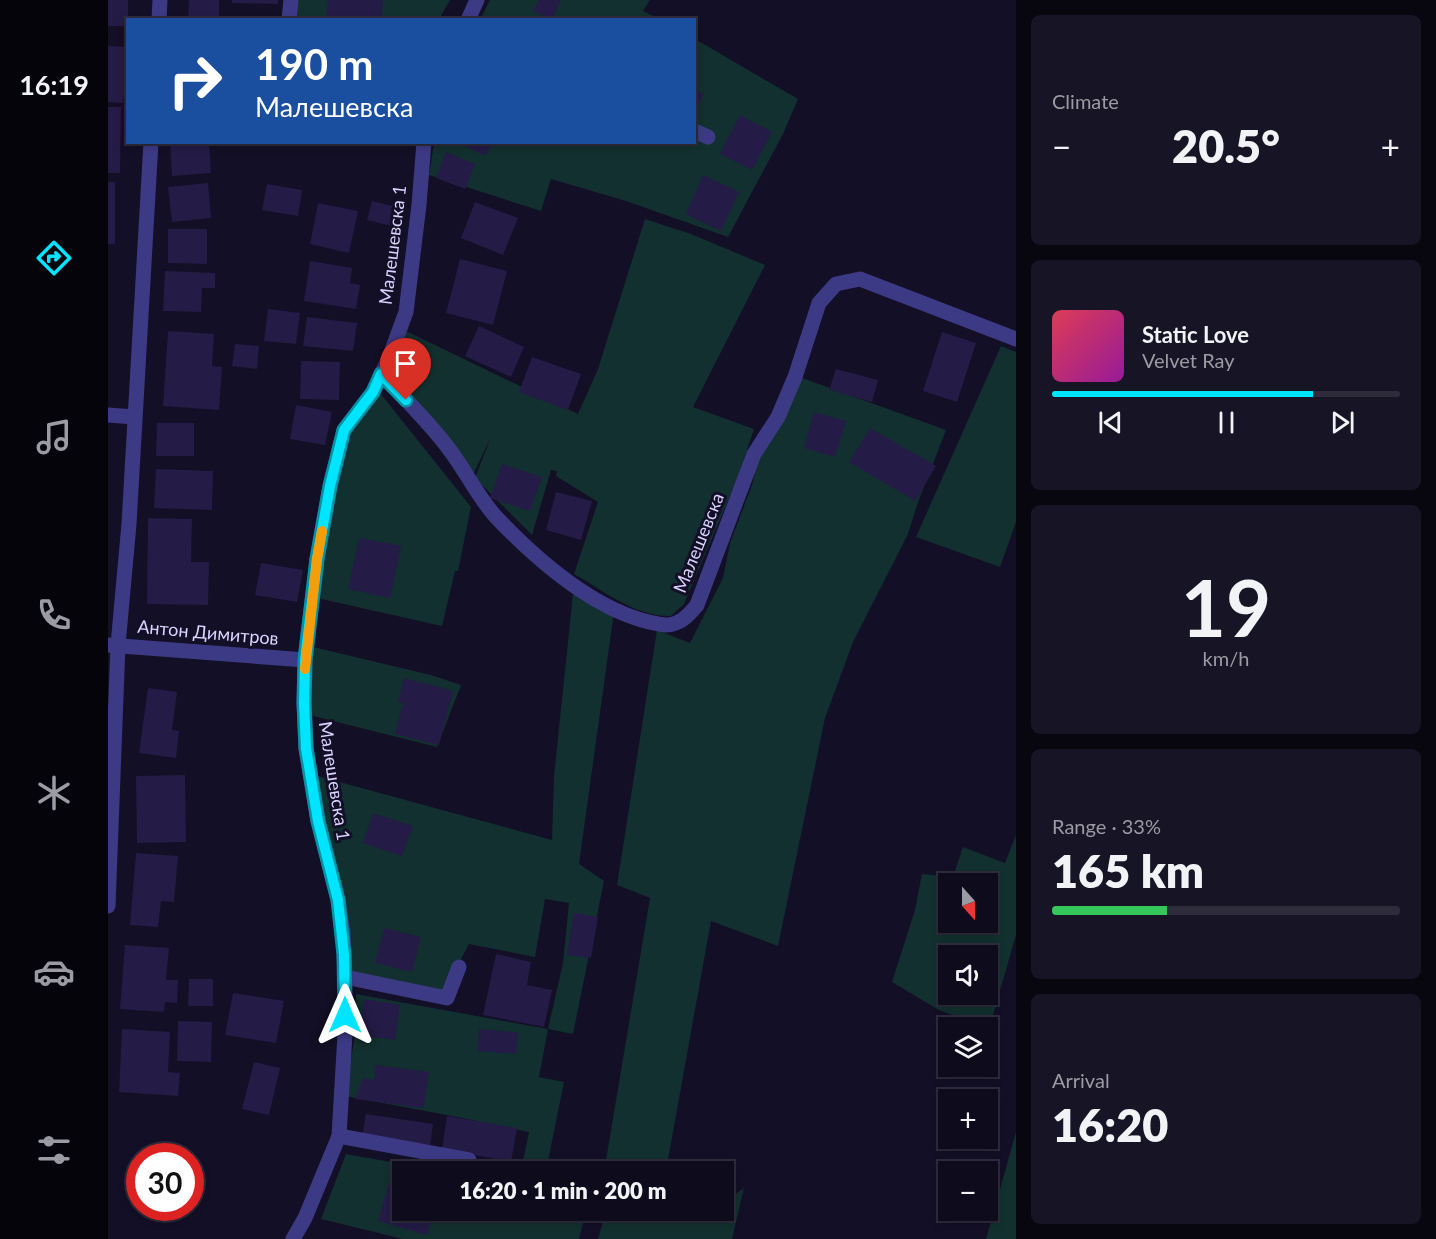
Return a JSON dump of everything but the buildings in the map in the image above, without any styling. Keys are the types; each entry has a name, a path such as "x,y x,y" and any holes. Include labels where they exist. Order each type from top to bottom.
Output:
{"street":[{"path":"159,18 160,0"},
{"path":"289,18 291,0"},
{"path":"469,18 477,0"},
{"path":"108,906 113,645 129,524 151,144"},
{"name":"Малешевска 1","path":"293,1239 339,1136 345,1034 343,933 338,900 318,821 306,748 305,660 317,559 330,486 344,430 373,392 389,358 406,312 420,205 424,144"},
{"name":"Малешевска","path":"381,374 450,450 472,486 495,516 528,547 586,595 601,604 639,620 664,626 677,623 688,616 697,605 754,454 778,417 795,377 819,303 836,284 860,279 1016,339"},
{"path":"108,415 134,417"},
{"name":"Антон Димитров","path":"113,645 305,660"},
{"path":"345,977 447,998 459,967"},
{"path":"339,1136 469,1160"}],"green space":[{"path":"293,0 450,0 440,18 292,18"},
{"path":"490,0 650,0 643,11 657,18 481,18"},
{"path":"696,40 798,99 783,134 728,237 626,201 551,179 541,211 429,175 434,144 696,144"},
{"path":"645,219 691,234 765,265 693,407 754,429 736,482 684,604 671,616 633,608 574,574 598,502 556,476 557,471 551,470 532,535 475,478 491,437 470,481 384,379 406,331 578,414 598,369"},
{"path":"1001,346 1016,352 1016,522 1000,567 916,537"},
{"path":"794,375 946,430 908,534 853,642 825,718 778,946 711,921 668,1161 606,1161 650,898 617,885 657,630 690,643 723,578 730,543 752,485 764,436"},
{"path":"376,388 471,507 458,571 455,571 442,626 317,598 329,514 353,428"},
{"path":"573,594 614,612 579,864 604,881 573,1034 548,1029 563,963 569,903 545,899 535,957 469,944 442,995 351,978 314,775 552,840 554,776"},
{"path":"313,647 431,675 461,685 437,747 309,715"},
{"path":"1016,835 1016,935 998,998 998,945 938,945 938,1005 996,1005 992,1017 957,1017 939,1010 892,982 915,910 922,874 938,876 938,933 998,933 998,873 954,873 963,847 1005,863"},
{"path":"356,994 548,1029 539,1077 564,1082 548,1161 523,1161 529,1132 345,1096 354,1041"},
{"path":"1016,1132 1016,1239 986,1239 991,1221 998,1221 998,1196"},
{"path":"346,1154 392,1162 392,1221 584,1221 579,1239 403,1239 321,1219"},
{"path":"744,1188 732,1239 598,1239 603,1221 734,1221 734,1195"}],"slow traffic":[{"path":"305,669 322,531"}],"route":[{"path":"345,1015 343,933 338,900 318,821 306,748 305,660 317,559 330,486 344,430 373,392 381,374 406,400"}]}
